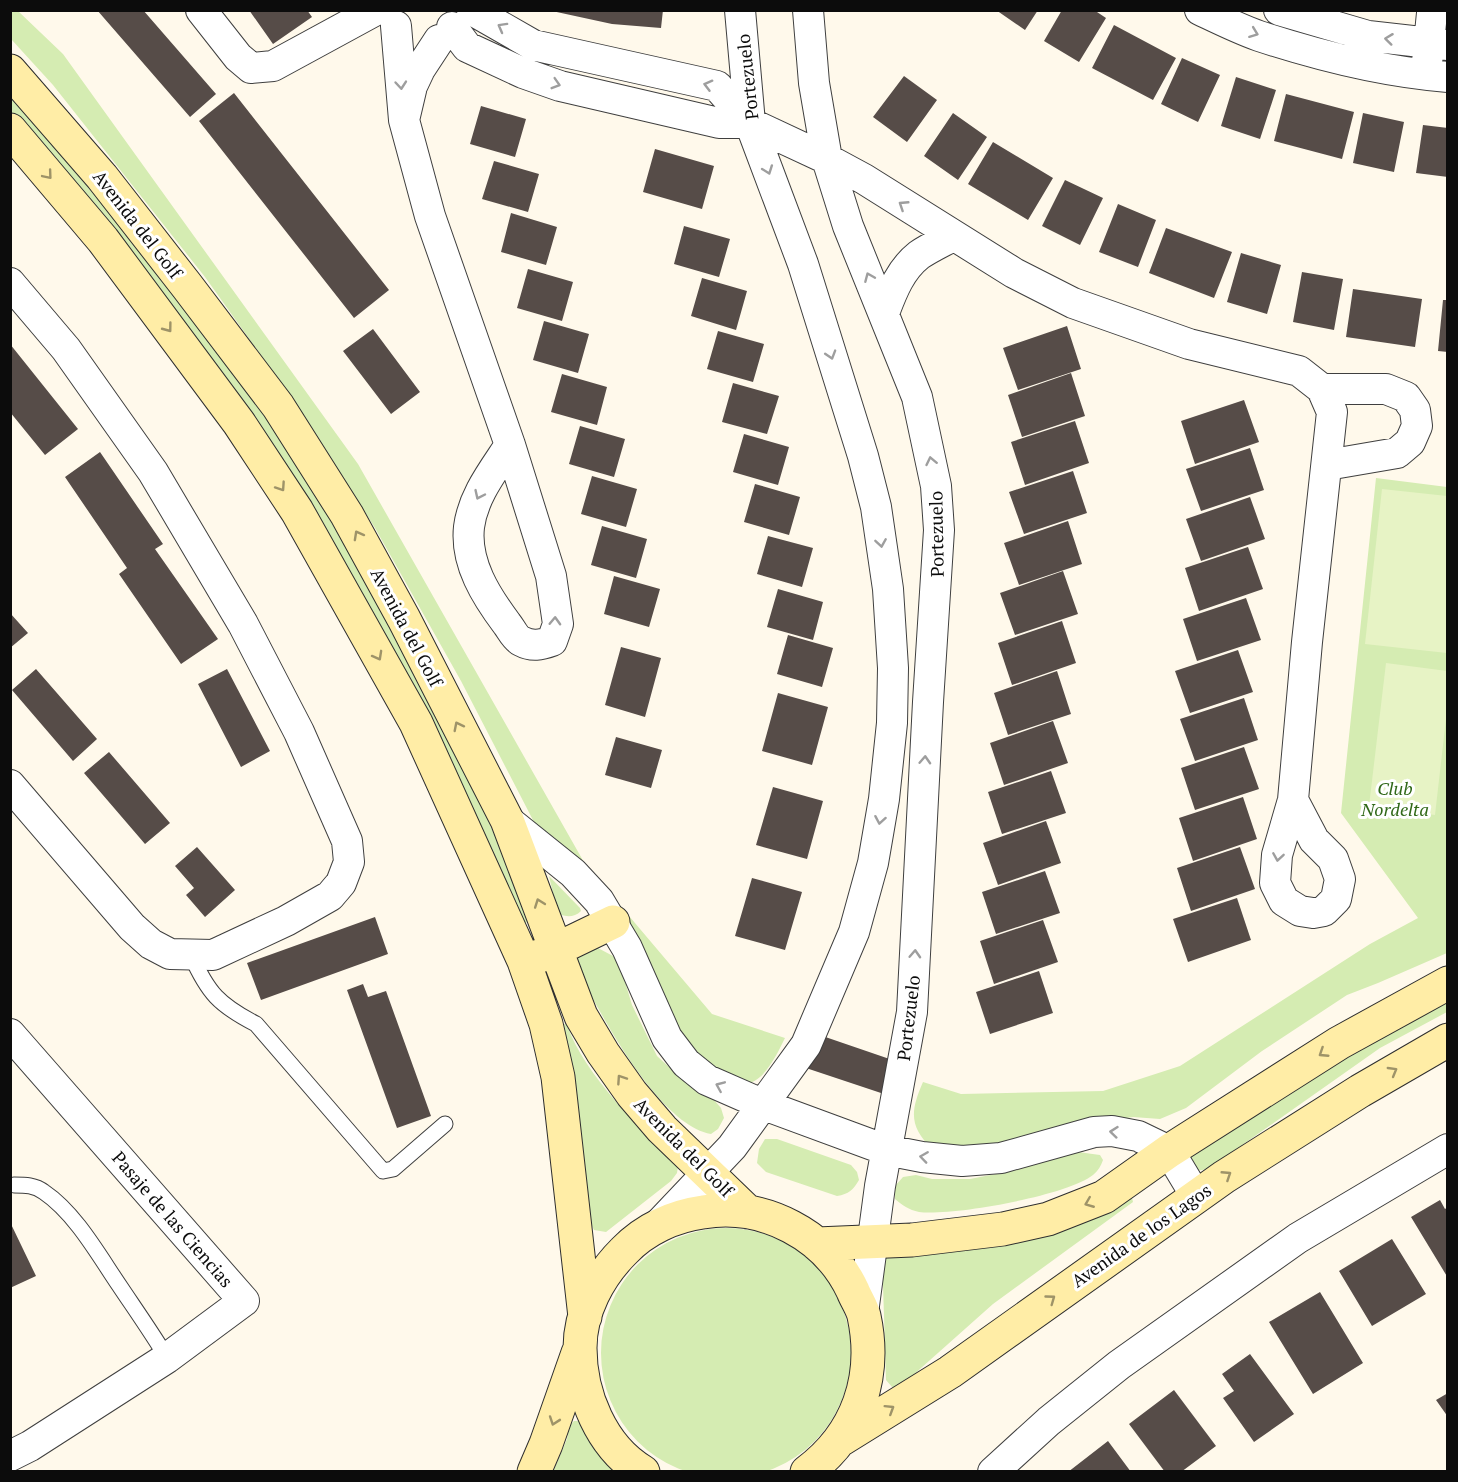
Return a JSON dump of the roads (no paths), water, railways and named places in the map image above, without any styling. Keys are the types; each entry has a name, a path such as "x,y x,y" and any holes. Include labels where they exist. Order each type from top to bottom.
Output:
{"street":[{"path":"201,10 238,57 251,68 273,66 385,16"},
{"name":"Portezuelo","path":"658,1226 732,1147 806,1045 854,932 873,863 884,799 892,723 893,668 888,589 876,507 802,264 750,123 740,10"},
{"name":"Portezuelo","path":"808,10 814,83 827,159 848,226 917,397 936,486 939,530 912,1012 886,1150 863,1313"},
{"path":"1200,10 1258,35 1333,58 1437,76 1438,44 1431,13"},
{"path":"1279,10 1368,36 1438,44"},
{"path":"385,16 418,39 455,22 533,45 717,86 750,123 864,179 1014,273 1073,303 1189,344 1299,371 1322,389 1332,412 1307,642 1293,800"},
{"path":"385,16 404,120 430,216 510,446 551,576 558,624 552,641 538,646 520,641 492,605 480,583 471,555 469,528 477,497 510,446"},
{"path":"455,22 466,47 523,73 560,86 719,123 750,123"},
{"path":"404,120 412,87 420,69 455,22"},
{"path":"523,73 533,45"},
{"path":"632,101 640,69"},
{"name":"Avenida del Golf","path":"10,71 102,177 278,406 353,525 507,820 582,1016 603,1053 632,1094 662,1129 748,1212"},
{"name":"Avenida del Golf","path":"10,130 103,240 239,423 297,511 416,723 524,961 546,1024 558,1077 582,1331 583,1380 593,1413 611,1443 643,1472"},
{"path":"884,313 892,290 912,262 918,256 953,236"},
{"path":"10,283 66,349 153,472 243,624 299,732 347,841 349,862 341,882 330,896 286,921 213,955 170,954 151,944 138,932 10,785"},
{"path":"1322,389 1386,388 1406,397 1415,411 1417,426 1410,442 1397,453 1327,465"},
{"path":"507,820 573,873 599,901 613,922 647,989 667,1038 686,1063 706,1080 764,1105 886,1150 922,1157 962,1161 992,1159 1094,1132 1112,1131 1138,1136 1169,1151 1196,1196"},
{"path":"524,961 555,950 613,922"},
{"path":"818,1244 912,1240 1003,1229 1047,1219 1104,1197 1169,1151 1338,1043 1448,983"},
{"name":"Pasaje de las Ciencias","path":"10,1034 244,1301 167,1358 30,1446 10,1456"},
{"name":"Avenida de los Lagos","path":"840,1440 950,1372 1196,1196 1360,1091 1448,1040"},
{"path":"993,1472 1049,1421 1119,1365 1279,1251 1448,1149"},
{"path":"534,1472 546,1444 595,1288 612,1263 633,1242 658,1226 687,1214 717,1209 748,1212 785,1223 818,1244 845,1275 863,1313 869,1357 861,1401 840,1440 822,1461 807,1472"}],"lane":[{"path":"191,955 213,996 240,1016 256,1024 383,1171 393,1169 445,1124"},
{"path":"14,1185 30,1185 44,1192 64,1210 92,1244 148,1325 167,1358"}],"park label":[{"name":"Club Nordelta","path":"1395,798"}]}
